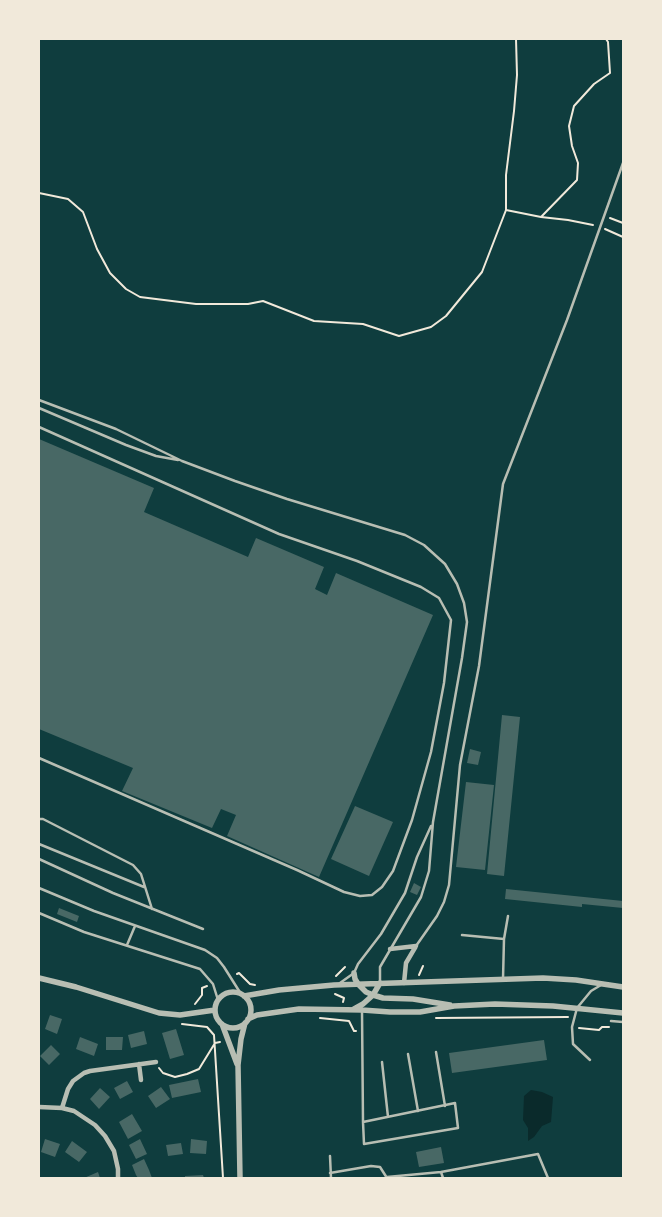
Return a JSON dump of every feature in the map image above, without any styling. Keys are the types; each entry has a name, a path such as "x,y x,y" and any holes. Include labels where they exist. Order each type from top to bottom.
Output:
{"street":[{"path":"390,949 416,946"},
{"path":"404,983 406,963 416,946"},
{"path":"354,973 358,984 366,992 373,995 383,998 413,999 454,1006"},
{"path":"39,978 76,987 159,1013 180,1015 215,1010"},
{"path":"238,1065 215,1010 218,1000 228,992 242,995 279,990 380,982 503,981 543,978 604,983 623,987"},
{"path":"354,1010 373,995 380,982"},
{"path":"240,1178 238,1065 241,1039 250,1007 242,995"},
{"path":"222,1024 233,1027 258,1015 299,1009 420,1012 454,1006 495,1004 577,1008 623,1013"},
{"path":"62,1108 68,1089 73,1081 84,1073 156,1062"},
{"path":"139,1064 141,1080"},
{"path":"39,1107 62,1108 83,1116 101,1130 114,1151 118,1178"}],"lane":[{"path":"416,946 437,916 449,885 460,766 479,666 503,484 601,227 623,163"},
{"path":"39,400 116,429 182,461 287,500 405,535 424,544 446,564 457,584 464,603 467,622 433,822 429,871 421,897 380,967 380,982"},
{"path":"39,408 148,453 182,461"},
{"path":"39,427 279,534 356,561 420,587 439,598 451,620 444,683 431,752 412,820 393,871 382,887 372,895 360,896 344,892 39,758"},
{"path":"39,819 43,819 133,866 141,874 152,909"},
{"path":"334,985 342,982 354,973 358,964 381,934 405,893 417,857 433,822"},
{"path":"39,844 145,887"},
{"path":"39,860 113,893 203,929"},
{"path":"39,888 94,911 205,950 217,958 224,966 242,995"},
{"path":"39,913 84,932 200,970 213,984 218,1000"},
{"path":"503,981 504,939 508,916"},
{"path":"127,946 135,925"},
{"path":"462,936 504,939"},
{"path":"590,1060 573,1044 572,1027 577,1008 591,992 604,983"},
{"path":"362,1010 363,1122 364,1144 458,1128 455,1103 363,1122"},
{"path":"611,1021 623,1022"},
{"path":"436,1052 445,1106"},
{"path":"408,1054 418,1111"},
{"path":"382,1062 388,1117"},
{"path":"330,1173 371,1166 380,1167 387,1178 441,1172 538,1154 548,1178"},
{"path":"330,1156 330,1178"},
{"path":"441,1172 443,1178"}],"path":[{"path":"39,193 68,199 83,212 97,249 110,272 126,289 140,297 196,304 248,304 263,301 314,321 363,324 399,336 431,327 446,316 482,272 506,210 506,175 517,75 516,39"},
{"path":"542,217 577,180 578,163 572,146 569,126 574,106 594,84 610,73 607,40"},
{"path":"506,210 601,227 623,237"},
{"path":"605,216 623,223"},
{"path":"413,974 418,976 423,966"},
{"path":"342,1020 344,998 335,995 332,978 345,967"},
{"path":"433,1018 574,1017 579,1019 578,1028 599,1030 602,1027 616,1027"},
{"path":"318,1018 349,1022 354,1031 362,1031"},
{"path":"174,1022 207,1027 214,1035 223,1178"},
{"path":"156,1062 161,1071 169,1075 176,1077 187,1074 199,1069 215,1043"}],"water":[{"path":"531,1090 553,1097 551,1122 542,1126 534,1137 528,1141 528,1128 523,1120 524,1096"}],"building":[{"path":"39,439 154,488 144,512 248,557 256,538 324,567 315,589 327,595 336,573 433,615 319,877 227,836 236,815 221,809 212,828 122,791 133,768 39,729"},
{"path":"502,715 520,717 504,876 487,874"},
{"path":"470,749 481,752 478,765 467,763"},
{"path":"466,782 494,785 485,870 456,867"},
{"path":"355,806 393,822 369,876 331,859"},
{"path":"414,883 421,887 417,895 410,892"},
{"path":"506,889 623,901 623,908 582,904 582,907 505,899"},
{"path":"59,908 79,916 77,922 57,914"},
{"path":"50,1015 62,1019 57,1034 45,1029"},
{"path":"176,1029 184,1055 170,1059 162,1033"},
{"path":"144,1031 147,1044 131,1048 128,1035"},
{"path":"80,1037 98,1044 94,1056 76,1049"},
{"path":"106,1037 123,1037 122,1050 106,1050"},
{"path":"544,1040 547,1060 452,1073 449,1053"},
{"path":"51,1045 60,1054 49,1065 40,1056"},
{"path":"198,1079 201,1092 172,1098 169,1085"},
{"path":"127,1081 133,1092 120,1099 114,1088"},
{"path":"161,1087 170,1099 156,1108 148,1096"},
{"path":"100,1088 110,1097 99,1109 90,1099"},
{"path":"132,1114 142,1131 128,1139 119,1122"},
{"path":"45,1139 60,1144 55,1157 41,1152"},
{"path":"140,1139 147,1154 136,1159 129,1145"},
{"path":"191,1139 207,1141 206,1154 190,1153"},
{"path":"72,1141 87,1152 79,1162 65,1152"},
{"path":"181,1143 183,1154 168,1156 166,1145"},
{"path":"441,1147 444,1163 419,1167 416,1152"},
{"path":"144,1159 152,1178 138,1178 136,1175 132,1165"},
{"path":"98,1172 100,1178 84,1178"},
{"path":"203,1175 204,1178 185,1178 185,1176"}]}
